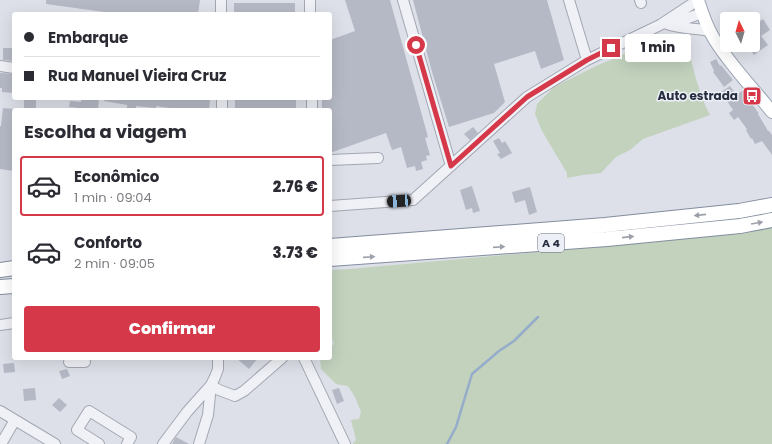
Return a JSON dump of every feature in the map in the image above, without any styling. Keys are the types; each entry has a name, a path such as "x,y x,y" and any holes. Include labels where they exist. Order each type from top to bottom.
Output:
{"highway":[{"name":"A 4","path":"332,246 605,225 739,211 772,206"},
{"name":"A 4","path":"332,259 615,238 740,226 772,220"},
{"path":"0,270 12,268"},
{"path":"0,287 12,286"}],"main road":[{"path":"698,0 713,37 736,71 772,112"}],"street":[{"path":"221,0 222,12"},
{"path":"310,0 310,12"},
{"path":"403,0 451,166"},
{"path":"569,0 587,60"},
{"path":"332,206 413,200 527,97 587,60 663,25 698,0"},
{"path":"663,25 702,13"},
{"path":"663,25 676,28 701,29 710,31"},
{"path":"0,66 12,68"},
{"path":"332,160 378,158"},
{"path":"0,325 12,323"},
{"path":"69,362 85,362 84,360"},
{"path":"163,444 187,412 211,385 218,369 218,360"},
{"path":"211,385 234,396 244,391 280,360"},
{"path":"305,360 345,444"},
{"path":"199,444 208,415 211,385"},
{"path":"0,411 55,444"},
{"path":"99,444 77,430 89,411 131,437 127,444"},
{"path":"1,444 15,420"}],"green space":[{"path":"654,41 687,41 699,89 710,115 643,139 630,150 616,157 601,173 567,178 567,173 542,131 535,114 537,104 554,87 594,67"},
{"path":"772,228 772,444 353,444 356,440 351,420 359,419 361,412 355,397 348,386 336,384 321,369 320,360 332,360 332,346 334,344 332,339 332,270 706,237"}],"building":[{"path":"46,0 200,0 198,12 104,12 46,4"},
{"path":"345,0 390,0 428,137 425,138 430,155 426,156 427,160 421,162 423,169 416,171 415,166 407,168 401,147 392,150 386,133 332,152 332,108 322,108 322,100 332,100 332,39 355,31"},
{"path":"413,0 547,0 564,60 541,69 535,51 494,64 505,102 494,113 449,127 432,72"},
{"path":"234,3 295,3 295,12 234,12"},
{"path":"763,19 770,30 761,36 768,45 760,51 760,21"},
{"path":"3,48 12,48 12,61 3,60"},
{"path":"716,59 720,66 721,65 733,80 724,87 713,72 714,71 710,62"},
{"path":"0,73 12,74 12,93 2,92 2,88 0,88"},
{"path":"730,86 736,95 742,91 748,100 749,99 768,131 772,135 772,155 762,141 755,144 746,130 747,129 738,117 734,120 729,113 733,110 721,92"},
{"path":"24,100 36,100 36,108 24,108"},
{"path":"81,100 99,100 98,108 69,107 70,101 81,102"},
{"path":"210,100 209,108 170,108 156,106 156,108 136,106 136,108 127,108 127,105 104,101"},
{"path":"235,100 296,100 296,108 235,108"},
{"path":"3,108 12,109 12,171 0,169"},
{"path":"473,127 478,133 470,140 464,134"},
{"path":"499,138 502,143 505,141 512,153 501,159 497,154 500,153 493,141"},
{"path":"472,186 480,211 473,213 472,208 466,210 460,190"},
{"path":"530,187 537,212 529,215 525,200 515,203 512,192"},
{"path":"238,360 256,360 249,369"},
{"path":"14,363 15,372 4,373 3,364"},
{"path":"67,369 70,376 62,379 59,371"},
{"path":"35,388 36,400 24,401 23,389"},
{"path":"339,388 344,401 337,404 332,390"},
{"path":"59,398 67,405 60,412 52,405"},
{"path":"176,437 189,444 172,444"}],"waterway":[{"path":"447,444 456,427 472,374 499,351 514,341 538,317"}],"place":[{"name":"Auto estrada","path":"752,96"}],"route":[{"path":"416,45 451,166 527,97 587,60 611,48"}]}
